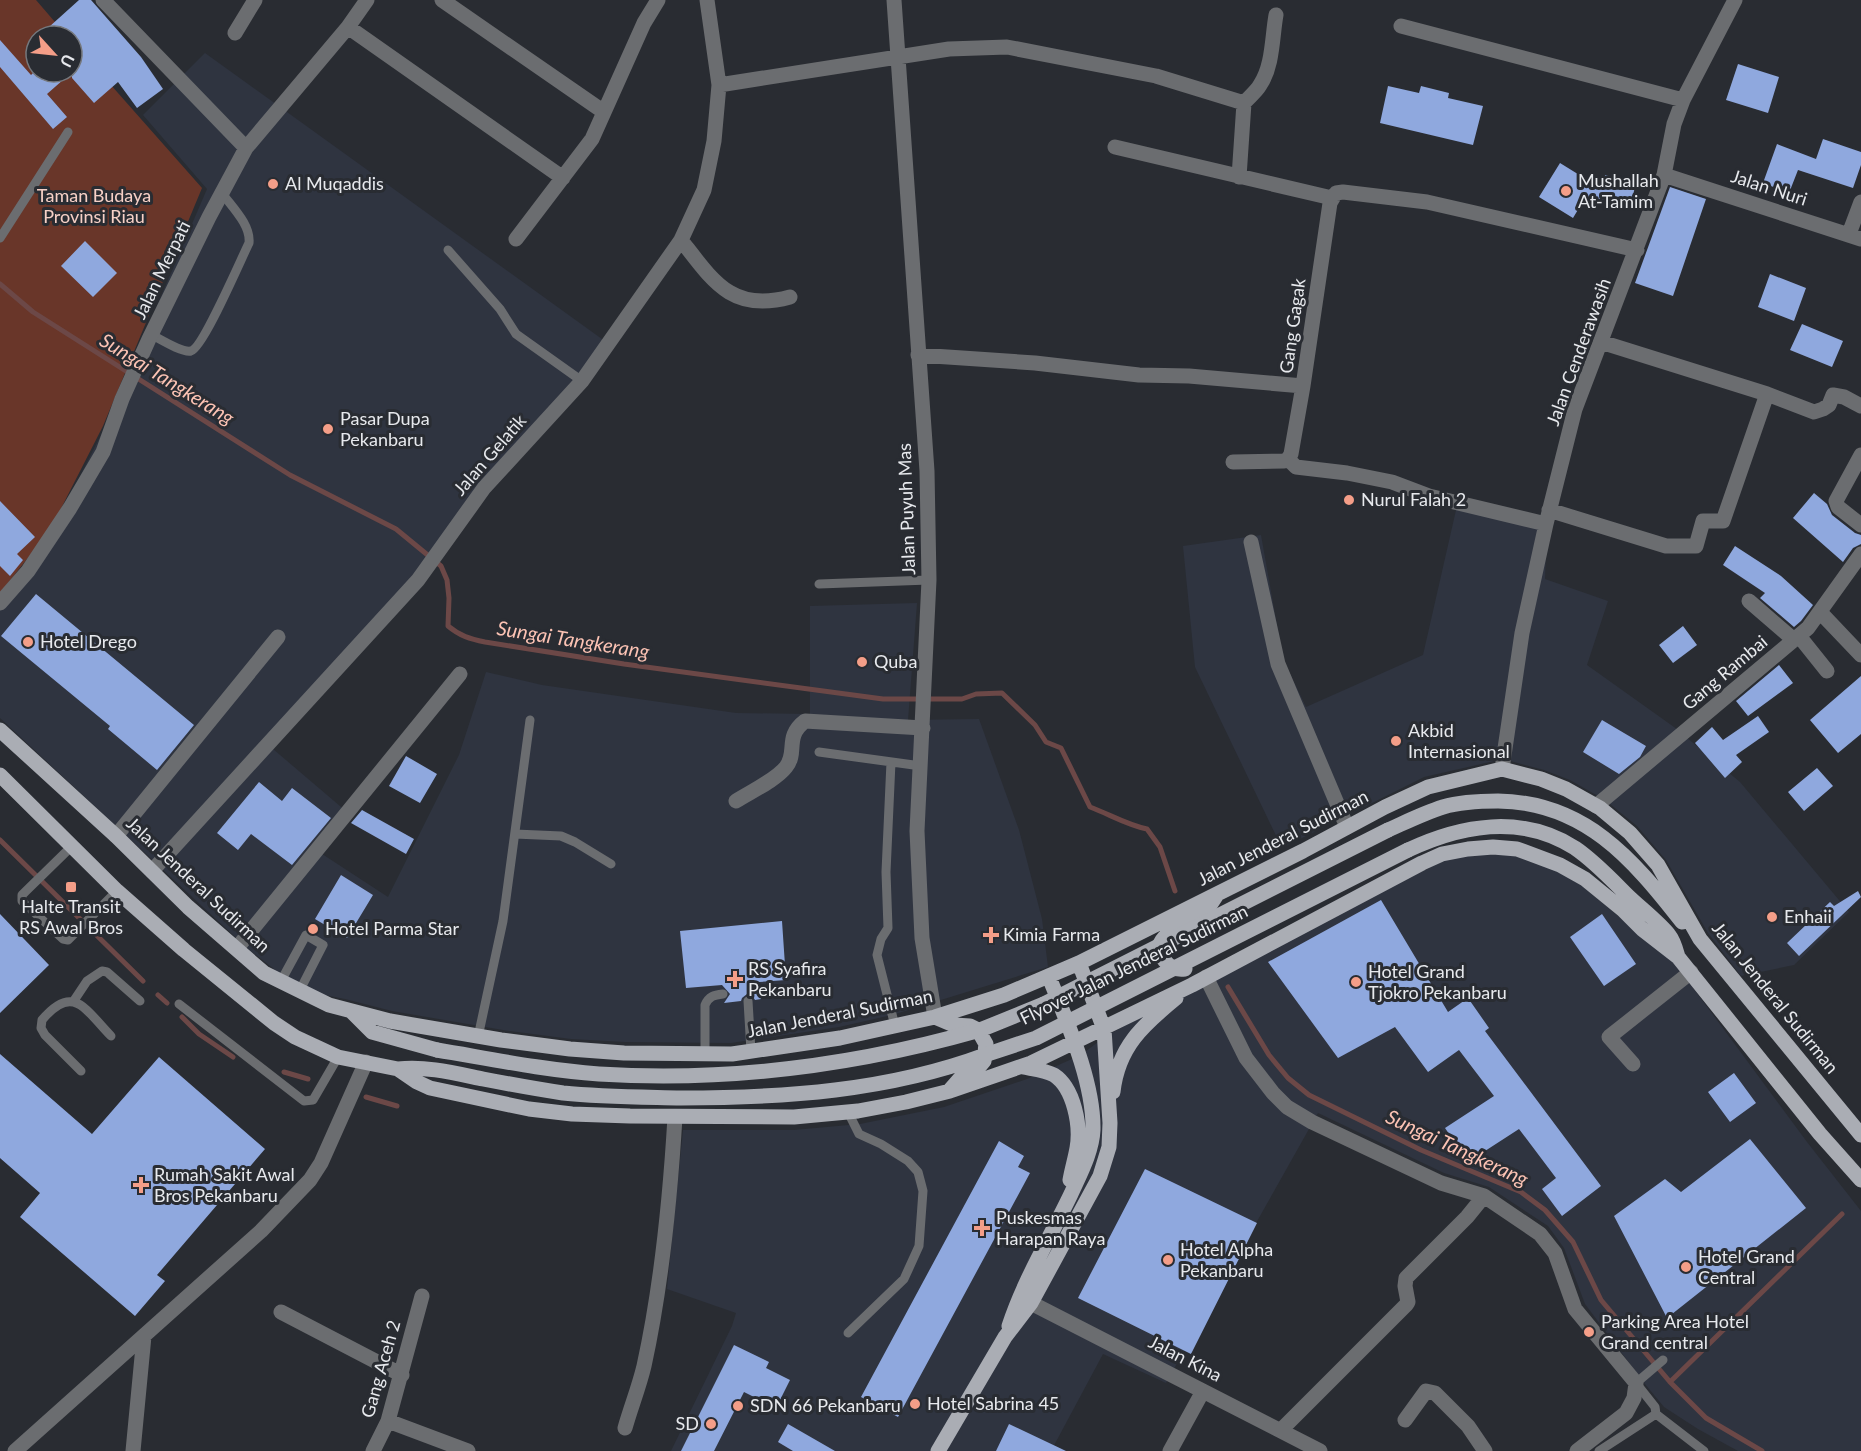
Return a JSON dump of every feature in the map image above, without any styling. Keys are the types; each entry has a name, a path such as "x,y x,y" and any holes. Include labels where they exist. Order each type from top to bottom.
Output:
{"main road":[{"name":"Jalan Jenderal Sudirman","path":"0,730 116,836 188,907 264,973 329,1005 390,1021 478,1036 599,1052 732,1054 840,1038 935,1017 1004,995 1049,977 1428,787 1502,769 1541,779 1566,789 1596,806 1630,833 1658,865 1700,939 1861,1135"},
{"path":"0,775 117,891 249,1005 295,1037 338,1057 398,1069 424,1086 529,1109 572,1114 794,1117 848,1112 906,1102 950,1091 1023,1067 1075,1043 1192,985 1442,854 1459,850 1516,849 1560,865 1585,879 1678,957 1820,1134 1861,1180"},
{"name":"Flyover Jalan Jenderal Sudirman","path":"352,1012 372,1032 437,1050 566,1071 625,1075 726,1074 779,1070 880,1056 980,1030 1044,1004 1415,817 1445,807 1481,801 1519,801 1543,806 1583,824 1612,845 1638,869 1683,923 1700,939"},
{"name":"Flyover Jalan Jenderal Sudirman","path":"398,1069 418,1067 435,1069 551,1091 626,1097 784,1096 886,1083 969,1061 1036,1038 1408,850 1432,839 1469,828 1498,826 1525,828 1545,834 1574,848 1598,866 1670,936 1678,957"},
{"path":"1218,894 1204,914 1167,934 1161,945 1162,958 1178,969 1192,967 1223,951 1247,955"},
{"path":"1079,963 1104,1029 1110,1123"},
{"path":"1005,1338 1018,1297 1085,1163 1091,1146 1093,1130 1092,1111 1081,1061 1049,977"},
{"path":"938,1451 1005,1338 1031,1303 1100,1176 1109,1147 1114,1084 1120,1060 1131,1040 1149,1020 1192,985"},
{"path":"935,1017 954,1025 962,1024 978,1030 986,1044 984,1061 979,1067 964,1074 950,1091"},
{"path":"1023,1067 1053,1075 1062,1082 1068,1091 1074,1111 1078,1146 1061,1215"}],"street":[{"path":"104,0 246,148"},
{"path":"235,33 255,0"},
{"name":"Jalan Merpati","path":"0,603 28,571 70,508 103,452 122,399 151,337 246,148 348,27 367,0"},
{"path":"442,0 604,112"},
{"path":"516,239 592,139 644,23 658,0"},
{"name":"Jalan Gelatik","path":"152,871 418,580 484,488 582,381 681,240 697,208 708,174 714,141 719,85 707,0"},
{"name":"Jalan Puyuh Mas","path":"894,0 927,471 928,580 917,831 922,938 935,1017"},
{"name":"Jalan Cenderawasih","path":"1502,769 1522,633 1575,409 1664,176 1674,124 1683,100 1735,0"},
{"path":"1239,177 1244,102 1260,86 1264,77 1268,66 1276,15"},
{"path":"1401,26 1683,100"},
{"path":"348,27 563,178"},
{"path":"719,85 897,59 949,49 1007,47 1156,76 1244,102"},
{"path":"1115,147 1332,198 1343,192 1427,202 1637,250"},
{"name":"Jalan Nuri","path":"1664,176 1855,236"},
{"name":"Gang Gagak","path":"918,355 1304,387 1332,198"},
{"path":"1855,236 1861,202"},
{"path":"681,240 710,276 722,288 735,296 758,302 773,302 790,297"},
{"path":"1601,342 1767,394 1814,412 1829,405 1833,395 1844,397 1861,406"},
{"path":"1233,462 1288,459 1291,454 1304,387"},
{"path":"1288,459 1296,467 1347,473 1392,482 1429,495 1548,517 1666,546 1696,546 1704,521 1723,522 1767,394"},
{"path":"1861,456 1836,501 1838,507 1861,525"},
{"path":"1251,542 1278,664 1347,827"},
{"name":"Gang Rambai","path":"1596,806 1796,638 1820,612 1861,554"},
{"path":"1749,601 1796,638 1827,671"},
{"path":"1820,612 1861,655"},
{"path":"116,836 278,637"},
{"path":"237,948 460,674"},
{"path":"736,801 788,765 792,738 805,721 923,721"},
{"path":"1633,1064 1609,1037 1690,972"},
{"path":"1206,977 1246,1058 1287,1107 1312,1122 1441,1183 1484,1196 1540,1234 1555,1253 1575,1309 1638,1382 1634,1398 1626,1413 1578,1451"},
{"path":"15,1451 261,1231 310,1180 321,1163 366,1062"},
{"path":"625,1428 643,1368 658,1293 670,1198 675,1117"},
{"path":"1287,1440 1406,1305 1408,1302 1406,1278 1467,1217 1484,1196"},
{"name":"Gang Aceh 2","path":"373,1451 388,1421 422,1296"},
{"name":"Jalan Kina","path":"1031,1303 1203,1390 1287,1440 1320,1451"},
{"path":"281,1312 402,1375"},
{"path":"133,1451 144,1336"},
{"path":"1170,1451 1203,1390"},
{"path":"1405,1420 1429,1390 1435,1393 1468,1426 1485,1451"},
{"path":"388,1421 468,1451"}],"lane":[{"path":"0,238 68,132"},
{"path":"151,337 191,351 197,348 207,330 249,243 250,235 222,193"},
{"path":"448,250 500,309 516,334 582,381"},
{"path":"819,584 928,580"},
{"path":"478,1036 503,921 530,720"},
{"path":"819,752 921,765"},
{"path":"891,762 886,872 888,928 881,939 877,955 895,1026"},
{"path":"515,834 561,836 611,864"},
{"path":"71,847 22,895 21,901 63,939 68,940 117,891"},
{"path":"281,981 306,935 323,945 300,990"},
{"path":"73,1002 87,981 102,971 107,972 140,1001"},
{"path":"705,1054 705,1005 712,995 723,994"},
{"path":"81,1071 45,1035 41,1028 42,1020 55,1006 66,1001 73,1002 86,1010 111,1036"},
{"path":"748,1001 751,1051"},
{"path":"179,1004 303,1101 312,1100 338,1057"},
{"path":"848,1112 859,1134 881,1144 908,1161 918,1172 923,1191 919,1246 904,1279 848,1333"},
{"path":"1662,1360 1638,1382 1655,1407 1656,1414 1704,1451"},
{"path":"1602,1450 1656,1414"}],"shaded area":[{"path":"205,53 613,347 273,749 347,812 316,850 388,897 459,755 486,672 542,685 736,713 810,714 810,606 917,603 908,720 979,719 1019,830 1042,919 1048,967 892,1015 839,1027 731,1043 571,1039 392,1011 300,990 281,981 274,969 248,949 0,718 0,595 52,531 105,427 207,189 143,115"},
{"path":"1459,497 1547,521 1545,579 1608,601 1587,665 1674,727 1740,782 1849,912 1794,965 1741,976 1708,933 1666,860 1637,826 1605,800 1570,780 1503,759 1424,777 1282,848 1195,667 1183,546 1261,535 1283,659 1306,707 1423,655"},
{"path":"1468,855 1515,856 1557,871 1581,885 1674,962 1861,1211 1861,1451 1738,1451 1698,1429 1664,1407 1585,1304 1564,1248 1548,1226 1489,1187 1444,1173 1318,1113 1166,1383 1103,1354 1051,1451 671,1451 732,1326 736,1313 667,1289 683,1130 794,1130 860,1124 944,1107 1027,1079 1081,1055 1107,1035 1444,860"}],"green space":[{"name":"Taman Budaya Provinsi Riau","path":"0,0 36,0 57,24 24,24 24,84 84,84 84,55 202,188 103,426 50,530 0,593"}],"building":[{"path":"79,0 91,0 141,57 163,89 137,108 118,82 94,103 77,84 84,84 84,24 52,24"},
{"path":"0,40 24,67 24,84 58,84 47,94 67,117 53,129 0,67"},
{"path":"1738,64 1779,77 1768,113 1726,100"},
{"path":"1388,86 1419,93 1421,86 1449,93 1448,98 1483,106 1473,145 1380,123"},
{"path":"1823,139 1861,152 1861,165 1853,188 1798,170 1789,193 1763,183 1777,144 1816,159"},
{"name":"Mushallah At-Tamim","path":"1560,163 1602,189 1605,175 1636,182 1630,209 1585,198 1573,218 1539,197"},
{"path":"1670,187 1706,199 1673,296 1635,283"},
{"path":"85,241 117,273 93,297 61,266"},
{"path":"1770,274 1806,288 1794,321 1758,307"},
{"path":"1802,324 1843,341 1832,367 1790,350"},
{"path":"1814,493 1827,504 1832,515 1861,535 1861,544 1853,548 1843,562 1793,518"},
{"path":"0,501 35,537 17,554 23,560 10,576 0,566"},
{"path":"1735,546 1781,576 1813,605 1794,627 1760,598 1765,593 1723,565"},
{"path":"36,594 194,725 157,770 108,729 110,726 1,636"},
{"path":"1683,626 1697,645 1673,663 1659,645"},
{"path":"1779,665 1793,683 1748,716 1736,701"},
{"path":"1861,676 1861,734 1838,753 1810,720"},
{"path":"1758,716 1769,732 1736,755 1742,762 1725,778 1695,743 1712,727 1723,740"},
{"path":"1602,720 1646,746 1640,757 1619,774 1583,752"},
{"path":"406,756 437,774 420,803 389,786"},
{"path":"1817,768 1833,786 1804,811 1788,792"},
{"path":"259,782 282,801 292,788 331,818 292,865 251,834 238,850 217,833"},
{"path":"362,810 414,839 406,854 351,823"},
{"path":"341,875 373,895 347,938 315,919"},
{"path":"1858,891 1861,897 1799,956 1787,943 1830,902 1834,906"},
{"path":"1381,900 1448,1012 1468,998 1489,1028 1485,1031 1601,1186 1562,1216 1542,1189 1556,1178 1519,1129 1468,1162 1445,1128 1494,1096 1459,1050 1428,1072 1395,1027 1338,1058 1268,962"},
{"path":"0,914 49,965 0,1013"},
{"path":"1602,914 1636,964 1604,986 1570,937"},
{"path":"782,921 786,980 759,982 761,999 755,1000 752,995 747,994 741,1001 724,1003 730,994 722,985 686,988 680,931"},
{"name":"Rumah Sakit Awal Bros Pekanbaru","path":"0,1054 92,1134 159,1057 265,1149 157,1275 165,1281 135,1316 20,1217 40,1193 0,1158"},
{"path":"1734,1073 1756,1103 1730,1122 1708,1092"},
{"name":"Hotel Grand Central","path":"1750,1139 1806,1208 1667,1318 1614,1216 1665,1179 1681,1192"},
{"path":"999,1141 1024,1156 1018,1167 1030,1173 898,1417 861,1397"},
{"name":"Hotel Alpha Pekanbaru","path":"1145,1169 1257,1223 1191,1354 1078,1298"},
{"name":"SD","path":"734,1345 769,1362 766,1368 790,1380 776,1408 744,1392 714,1451 681,1451"},
{"path":"788,1424 835,1451 793,1451 778,1442"},
{"path":"1009,1424 1066,1451 996,1451"}],"waterway":[{"name":"Sungai Tangkerang","path":"0,284 33,312 290,475 396,529 441,566 447,580 448,626 461,635 485,642 624,664 883,699 962,699 976,694 1002,693 1035,725 1046,742 1061,748 1090,807 1147,829 1160,847 1175,891"},
{"path":"0,840 143,981"},
{"name":"Sungai Tangkerang","path":"1228,987 1269,1055 1288,1078 1309,1095 1421,1150 1521,1192 1545,1210 1573,1242 1601,1300 1670,1382 1706,1418 1762,1451"},
{"path":"158,995 167,1003"},
{"path":"182,1017 199,1034 233,1057"},
{"path":"284,1072 308,1079"},
{"path":"366,1097 397,1106"},
{"path":"1670,1382 1842,1214"}],"place":[{"name":"Al Muqaddis","path":"273,184"},
{"name":"Mushallah At-Tamim","path":"1566,191"},
{"name":"Pasar Dupa Pekanbaru","path":"328,429"},
{"name":"Nurul Falah 2","path":"1349,500"},
{"name":"Hotel Drego","path":"28,642"},
{"name":"Quba","path":"862,662"},
{"name":"Akbid Internasional","path":"1396,741"},
{"name":"Halte Transit RS Awal Bros","path":"71,887"},
{"name":"Enhaii","path":"1772,917"},
{"name":"Hotel Parma Star","path":"313,929"},
{"name":"Kimia Farma","path":"991,935"},
{"name":"RS Syafira Pekanbaru","path":"735,979"},
{"name":"Hotel Grand Tjokro Pekanbaru","path":"1356,982"},
{"name":"Rumah Sakit Awal Bros Pekanbaru","path":"141,1185"},
{"name":"Puskesmas Harapan Raya","path":"982,1228"},
{"name":"Hotel Alpha Pekanbaru","path":"1168,1260"},
{"name":"Hotel Grand Central","path":"1686,1267"},
{"name":"Parking Area Hotel Grand central","path":"1589,1332"},
{"name":"Hotel Sabrina 45","path":"915,1404"},
{"name":"SDN 66 Pekanbaru","path":"738,1406"},
{"name":"SD","path":"711,1424"}]}
